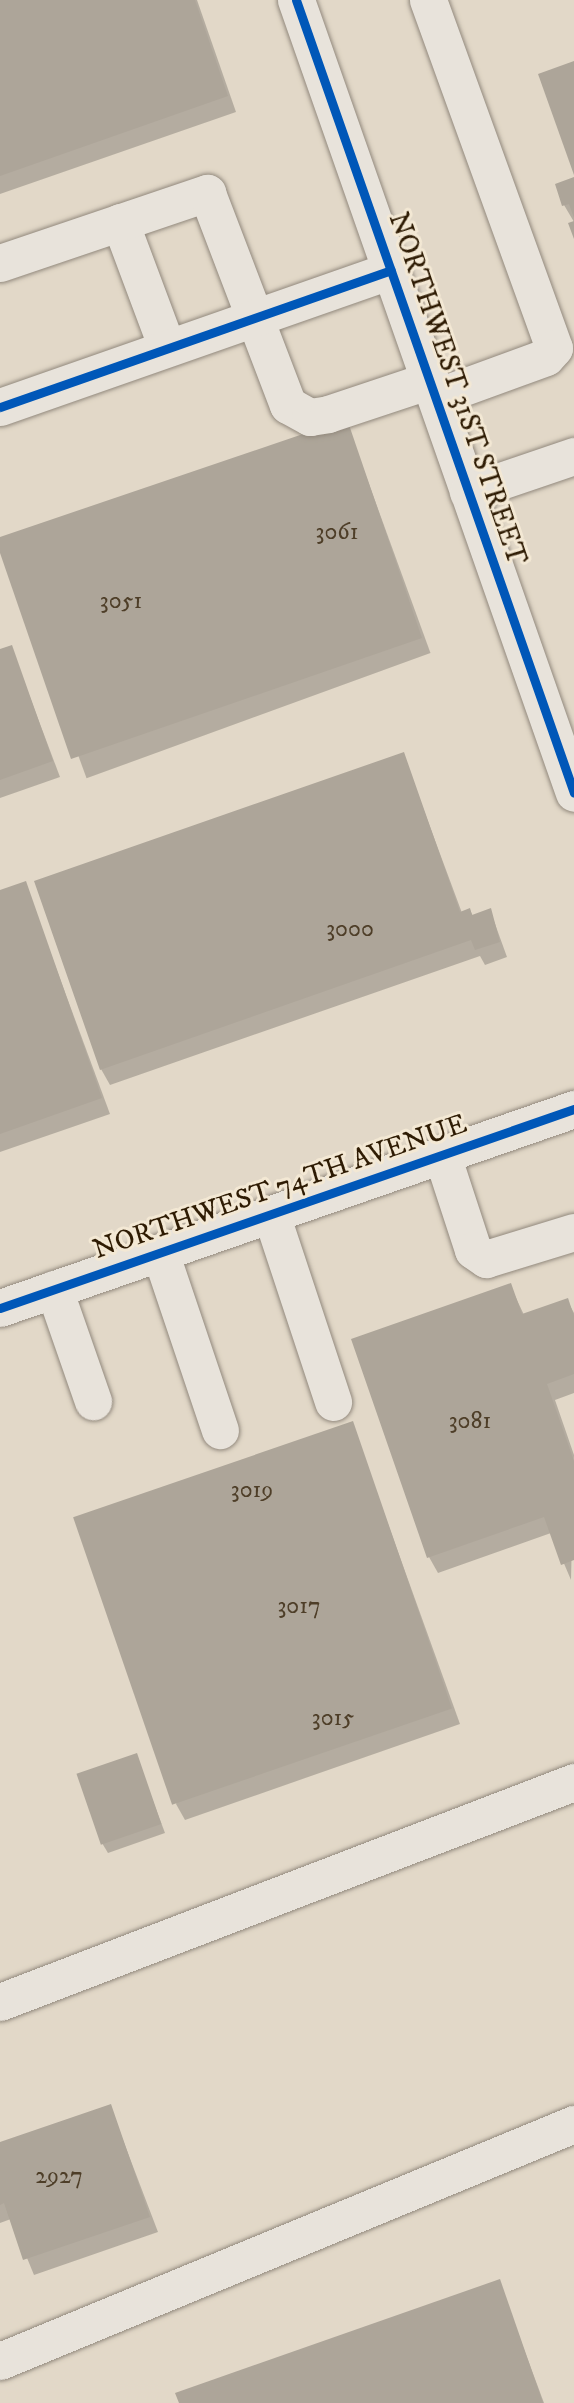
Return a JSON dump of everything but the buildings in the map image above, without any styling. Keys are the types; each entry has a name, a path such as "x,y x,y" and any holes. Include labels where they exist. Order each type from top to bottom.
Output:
{"street":[{"path":"0,263 207,193 280,390 297,413 328,414 545,357 554,348 428,0"},
{"name":"NORTHWEST 31ST STREET","path":"298,1 574,793"},
{"path":"120,222 167,348"},
{"path":"0,407 391,270"},
{"path":"468,492 574,456"},
{"name":"NORTHWEST 74TH AVENUE","path":"0,1308 574,1109"},
{"path":"442,1154 473,1250 486,1258 574,1232"},
{"path":"271,1214 333,1402"},
{"path":"160,1252 220,1430"},
{"path":"54,1289 93,1401"},
{"path":"0,2002 574,1782"},
{"path":"0,2361 574,2124"}],"cycle path":[{"path":"296,0 574,793"},
{"path":"0,407 391,270"},
{"path":"0,1308 574,1109"}]}
